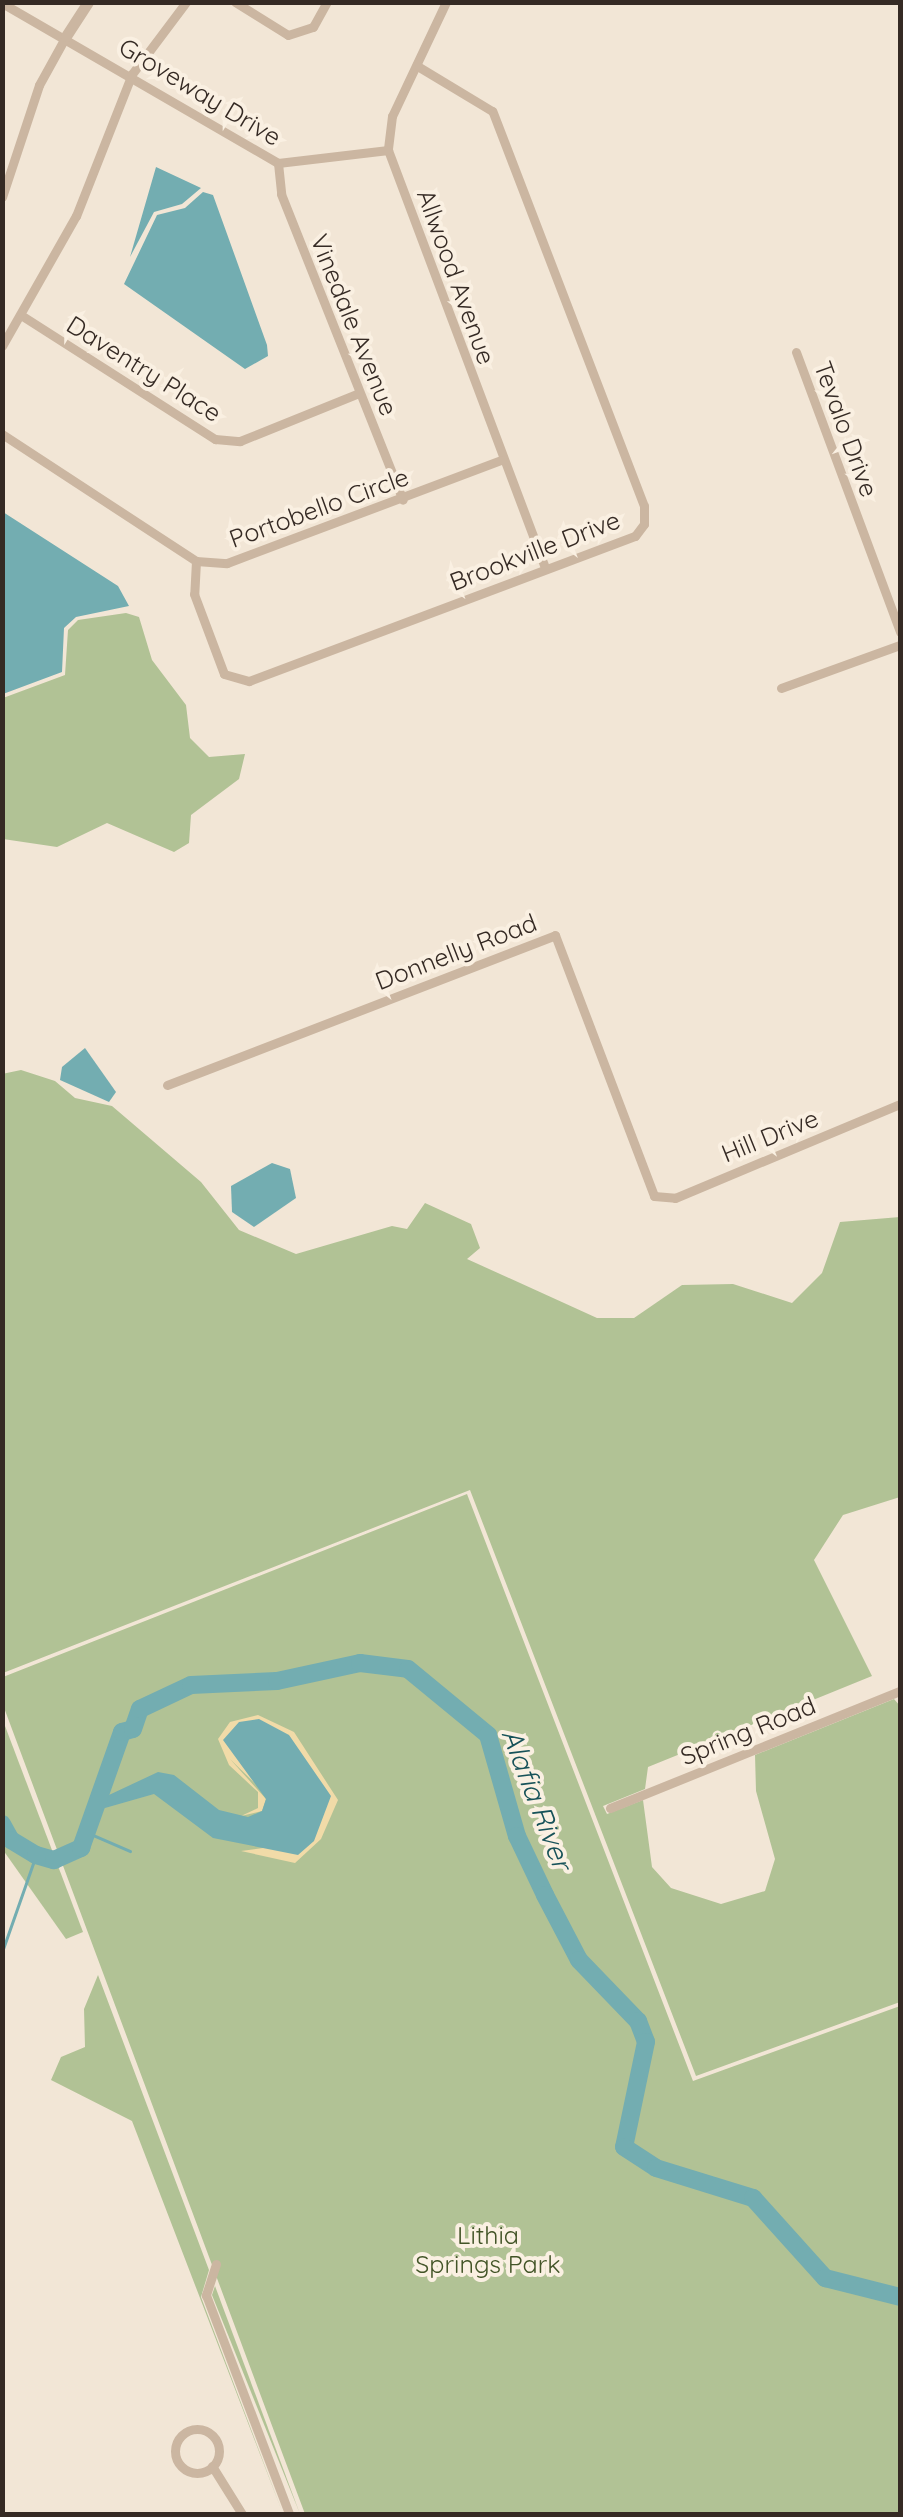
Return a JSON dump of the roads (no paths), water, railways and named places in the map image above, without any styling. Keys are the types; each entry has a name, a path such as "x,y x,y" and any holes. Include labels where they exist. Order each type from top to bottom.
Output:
{"street":[{"path":"2,197 36,100 66,36 88,2"},
{"path":"2,346 24,316 76,216 132,74 186,2"},
{"path":"236,2 288,34 301,34 327,2"},
{"path":"388,150 392,116 419,67 446,2"},
{"name":"Groveway Drive","path":"2,3 132,74 278,163 388,150"},
{"name":"Brookville Drive","path":"196,561 194,594 224,674 234,681 636,536 644,506 492,111 419,67"},
{"name":"Allwood Avenue","path":"388,150 545,568"},
{"name":"Vinedale Avenue","path":"278,163 281,194 402,500"},
{"name":"Daventry Place","path":"24,316 215,439 240,441 358,393"},
{"name":"Tevalo Drive","path":"796,352 900,632"},
{"path":"2,434 196,561"},
{"name":"Portobello Circle","path":"196,561 248,560 502,460"},
{"path":"781,688 900,645"},
{"name":"Donnelly Road","path":"167,1085 556,936 654,1196"},
{"name":"Hill Drive","path":"654,1196 674,1198 900,1104"},
{"name":"Spring Road","path":"610,1808 900,1691"},
{"path":"216,2264 206,2295 289,2514"},
{"path":"195,2429 212,2435 219,2450 212,2466 196,2472 181,2466 180,2436 195,2429"},
{"path":"212,2466 242,2514"}],"water":[{"path":"156,167 201,188 182,204 154,212 130,257"},
{"path":"203,192 213,195 267,345 268,356 245,369 124,284 157,215 185,208"},
{"path":"3,512 118,586 129,606 76,617 64,628 62,672 3,694"},
{"path":"85,1048 116,1092 109,1102 60,1080 62,1067"},
{"path":"272,1163 290,1169 296,1198 254,1227 232,1212 231,1186"},
{"path":"259,1719 289,1735 331,1796 314,1841 298,1855 213,1838 154,1794 91,1812 94,1802 158,1772 174,1775 219,1810 248,1817 262,1811 266,1799 223,1740 239,1722"}],"waterway":[{"name":"Alafia River","path":"2,1824 11,1840 36,1855 54,1860 81,1848 122,1732 133,1729 140,1709 191,1685 277,1681 360,1663 408,1669 488,1735 517,1836 579,1960 638,2021 646,2042 624,2147 656,2168 753,2198 825,2278 900,2297"},
{"path":"86,1832 130,1851"},
{"path":"2,1952 36,1855"}],"park label":[{"name":"Lithia Springs Park","path":"488,2250"}]}
